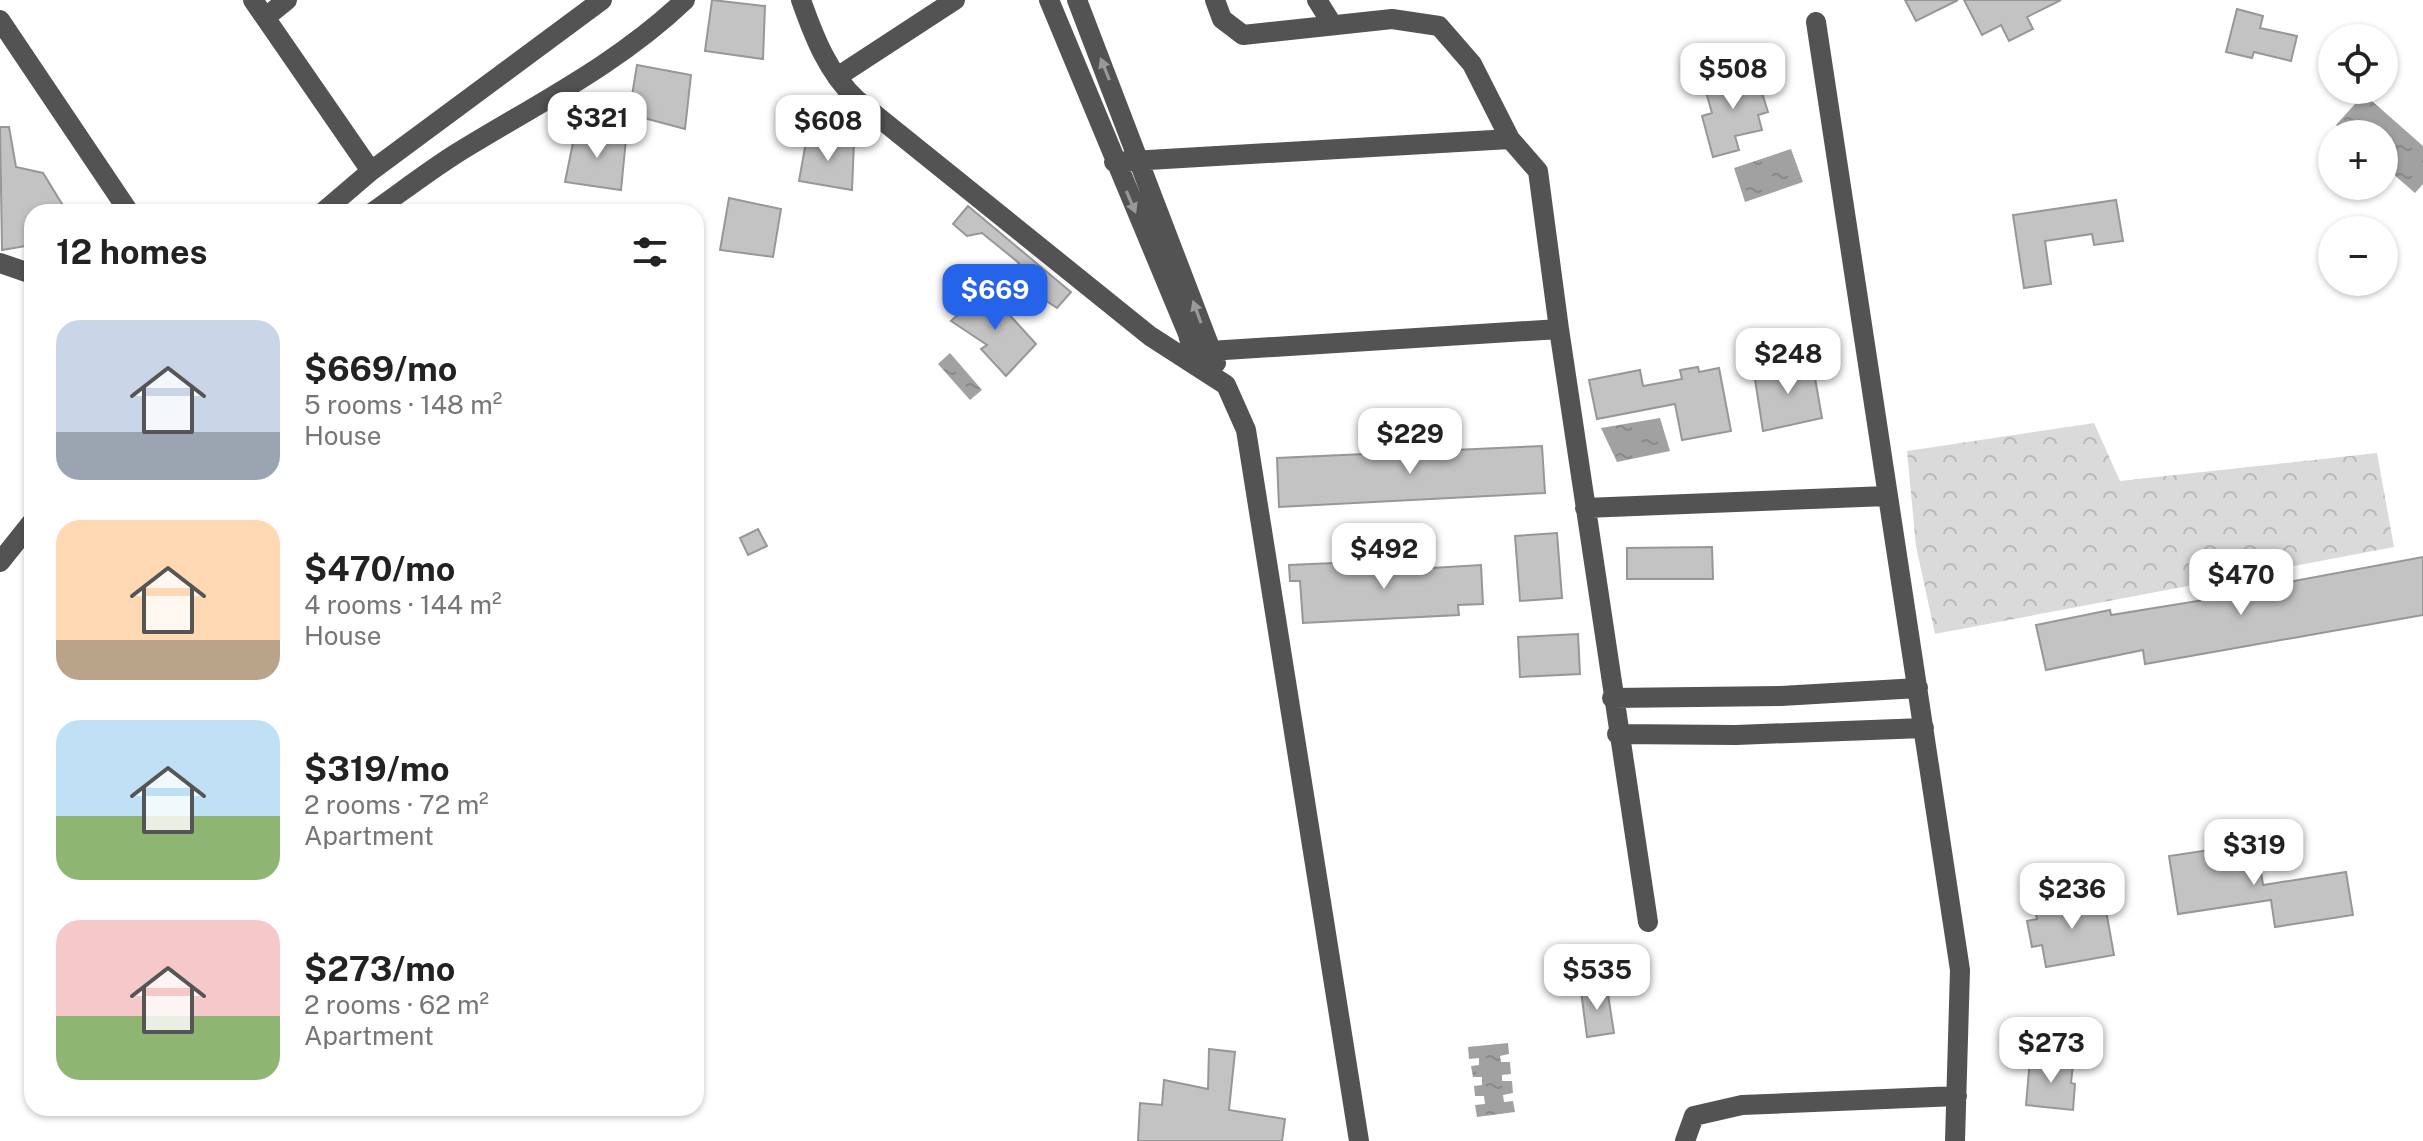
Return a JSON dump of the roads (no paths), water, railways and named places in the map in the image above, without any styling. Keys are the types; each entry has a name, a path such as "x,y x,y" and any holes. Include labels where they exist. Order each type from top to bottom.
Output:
{"street":[{"path":"253,0 371,171"},
{"path":"266,17 287,0"},
{"path":"332,204 371,171 602,0"},
{"path":"384,204 453,156 593,71 648,33 685,0"},
{"path":"801,0 813,35 837,77 857,100 1150,336 1200,356 1559,329"},
{"path":"837,77 955,0"},
{"path":"1049,0 1114,162 1200,356 1226,385 1246,430 1359,1141"},
{"path":"1077,0 1141,161 1200,356"},
{"path":"1215,0 1222,19 1243,35 1392,19 1439,26 1472,64 1510,139 1538,171 1617,734 1648,922"},
{"path":"1317,0 1332,24"},
{"path":"0,20 124,204"},
{"path":"1816,22 1960,970 1955,1141"},
{"path":"1114,162 1510,139"},
{"path":"0,263 24,271"},
{"path":"1585,508 1887,496"},
{"path":"0,562 24,532"},
{"path":"1612,698 1728,698 1918,688"},
{"path":"1728,698 1736,735"},
{"path":"1617,734 1736,735 1924,728"},
{"path":"1685,1141 1694,1116 1742,1105 1957,1096"}],"water":[{"path":"2355,104 2375,104 2394,120 2341,120"},
{"path":"2398,124 2423,146 2423,184 2415,193 2398,178"},
{"path":"1791,149 1803,182 1745,202 1734,168"},
{"path":"950,353 982,390 970,400 938,364"},
{"path":"1660,418 1670,451 1617,462 1601,428"},
{"path":"1508,1043 1509,1054 1500,1056 1501,1062 1510,1062 1511,1074 1502,1075 1502,1081 1512,1081 1513,1093 1503,1095 1504,1102 1513,1101 1515,1112 1477,1117 1475,1105 1485,1104 1484,1096 1475,1096 1474,1086 1482,1085 1482,1077 1473,1077 1471,1066 1479,1065 1479,1058 1469,1059 1468,1047"}]}
